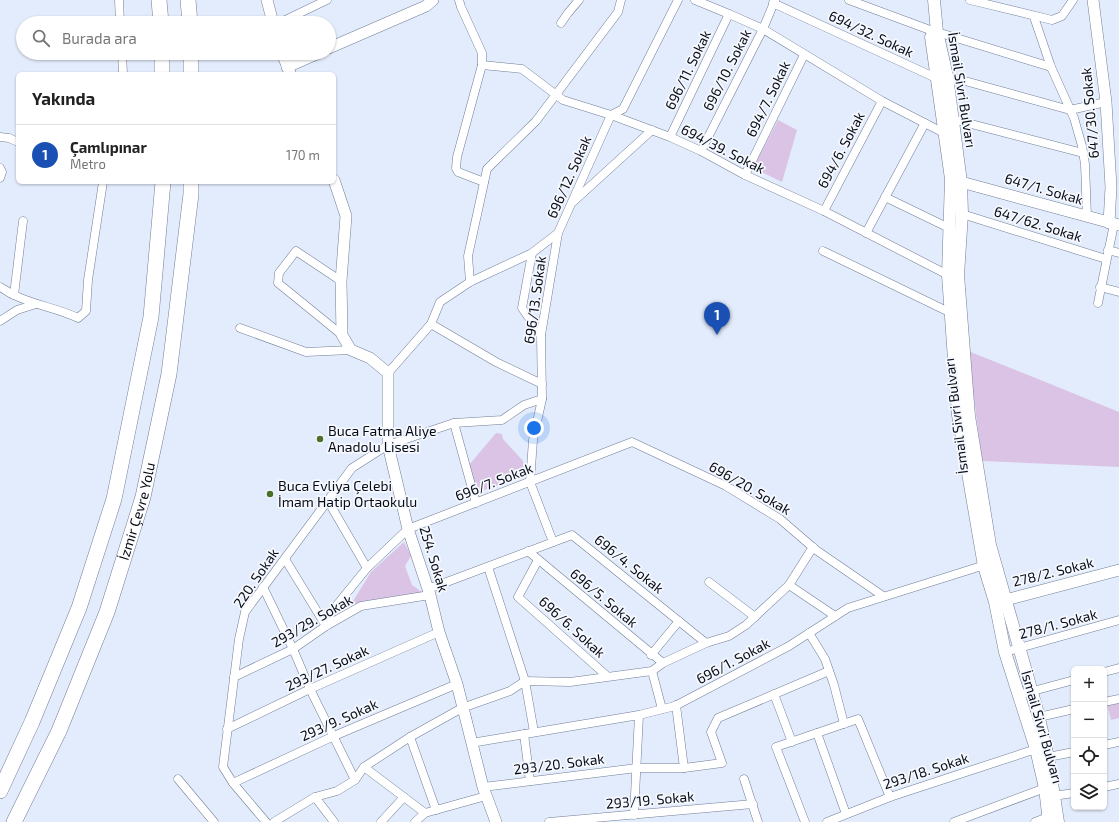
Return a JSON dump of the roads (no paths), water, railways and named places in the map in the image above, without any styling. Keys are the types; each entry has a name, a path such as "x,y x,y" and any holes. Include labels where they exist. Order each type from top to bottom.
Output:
{"highway":[{"path":"159,0 160,16"},
{"path":"188,0 189,16"},
{"path":"162,60 162,72"},
{"path":"191,60 191,72"},
{"name":"İzmir Çevre Yolu","path":"0,791 32,722 80,608 114,499 151,317 163,184"},
{"name":"İzmir Çevre Yolu","path":"14,822 59,731 107,612 143,497 169,374 191,184"}],"main road":[{"name":"İsmail Sivri Bulvarı","path":"926,0 952,119 961,182 962,214 956,312 958,415 989,564 1000,601 1019,648 1039,718 1048,757 1049,792 1052,820"},
{"name":"İsmail Sivri Bulvarı","path":"933,31 934,0"},
{"name":"İsmail Sivri Bulvarı","path":"942,77 944,133 951,179 948,275 956,312"},
{"name":"İsmail Sivri Bulvarı","path":"1000,601 1005,652 1049,792"}],"street":[{"path":"119,0 120,16"},
{"path":"267,0 271,16"},
{"path":"294,16 327,0"},
{"path":"336,45 426,6 432,0"},
{"path":"459,0 482,53 482,65 457,157 456,168 458,172 484,182"},
{"path":"561,23 579,0"},
{"path":"470,282 468,256 487,169 536,121 618,12 621,0"},
{"name":"696/12. Sokak","path":"388,373 431,324 440,302 470,282 532,253 558,233 611,115 623,110 678,0"},
{"path":"695,0 705,2 763,29 882,101 944,133"},
{"path":"849,0 933,31 1051,67"},
{"path":"970,0 1048,20 1056,20 1062,16 1073,0"},
{"name":"647/30. Sokak","path":"1093,0 1115,188 1114,224"},
{"name":"696/10. Sokak","path":"701,151 763,29 774,2"},
{"name":"694/32. Sokak","path":"774,2 942,77 1070,110"},
{"name":"696/11. Sokak","path":"670,137 730,14"},
{"path":"1034,17 1051,67 1074,118 1083,153 1087,217"},
{"name":"694/7. Sokak","path":"745,175 804,55"},
{"path":"122,60 123,72"},
{"path":"285,60 289,71 307,60"},
{"name":"694/39. Sokak","path":"482,65 522,69 563,100 652,130 701,151 745,175 824,211 948,275"},
{"name":"694/6. Sokak","path":"824,211 882,101"},
{"path":"1070,110 1106,102"},
{"path":"952,119 1083,153"},
{"path":"866,233 925,123"},
{"path":"572,203 652,130"},
{"path":"0,138 9,138 16,141"},
{"path":"0,168 2,172 0,178"},
{"name":"647/1. Sokak","path":"961,182 1114,224"},
{"path":"0,287 14,295 36,304 62,310 78,318 86,310 88,280 103,184"},
{"path":"335,184 346,216 341,281 342,335"},
{"path":"885,197 949,228"},
{"name":"647/62. Sokak","path":"962,214 1106,259"},
{"path":"14,295 23,221"},
{"path":"1098,303 1100,287 1114,224"},
{"name":"696/13. Sokak","path":"530,482 533,440 542,399 541,335 558,233"},
{"path":"1108,250 1119,253"},
{"path":"341,281 296,251 279,273 278,283 342,335 351,350"},
{"path":"823,251 956,312"},
{"path":"532,253 522,308 541,335"},
{"path":"1100,287 1119,292"},
{"path":"0,321 17,310 36,304"},
{"path":"431,324 496,362 542,384"},
{"path":"240,328 306,352 351,350 370,358 388,373"},
{"name":"254. Sokak","path":"388,373 388,445 408,529 429,592 439,632 457,684 471,743 496,822"},
{"path":"388,445 454,423 502,420 524,405 542,399"},
{"path":"454,423 476,503"},
{"name":"696/20. Sokak","path":"590,459 632,442 726,486 780,519 813,547 883,596"},
{"name":"220. Sokak","path":"266,822 233,783 223,767 239,639 245,612 352,468 388,445"},
{"name":"696/7. Sokak","path":"408,529 590,459"},
{"path":"530,482 553,542"},
{"path":"328,502 367,568"},
{"path":"326,626 332,611 367,568 408,529"},
{"name":"696/4. Sokak","path":"488,567 572,535 706,643"},
{"path":"274,822 315,797 337,791 355,780 364,767 410,737 462,708 510,690 525,681 570,682 652,671 663,663 706,643 729,636 746,625 789,584 813,547"},
{"name":"696/5. Sokak","path":"528,552 651,655 663,663"},
{"path":"285,559 326,626"},
{"name":"696/6. Sokak","path":"538,560 518,597 607,676"},
{"name":"696/1. Sokak","path":"471,743 640,715 676,705 789,646 848,608 989,564"},
{"path":"488,567 525,681 534,732"},
{"name":"293/29. Sokak","path":"234,677 293,649 326,626 361,606 429,592 488,567"},
{"name":"278/2. Sokak","path":"1000,601 1119,570"},
{"path":"709,582 755,617"},
{"path":"789,584 834,616"},
{"path":"263,587 293,649 310,689 355,780"},
{"name":"278/1. Sokak","path":"1005,652 1119,620"},
{"path":"651,655 679,621"},
{"name":"293/27. Sokak","path":"227,729 310,689 439,632"},
{"path":"809,633 825,659 844,724"},
{"path":"1107,671 1119,668"},
{"path":"652,671 662,709"},
{"path":"792,742 774,694 829,671"},
{"path":"1018,695 1071,681"},
{"name":"293/9. Sokak","path":"233,783 334,736 457,684"},
{"name":"293/20. Sokak","path":"425,812 436,810 485,791 530,780 637,768 684,768 722,763 711,732 718,718 774,694"},
{"path":"1107,701 1119,699"},
{"path":"676,705 684,768"},
{"path":"1039,718 1071,710"},
{"path":"634,815 640,715"},
{"path":"805,822 776,747 858,719 890,796"},
{"path":"817,733 846,814"},
{"path":"524,734 530,780"},
{"path":"410,737 436,810"},
{"path":"1107,744 1119,742"},
{"name":"293/18. Sokak","path":"827,822 890,796 1036,749"},
{"path":"1048,757 1071,753"},
{"path":"364,767 425,812 415,822"},
{"path":"744,779 758,822"},
{"path":"178,780 214,822"},
{"path":"1107,786 1119,784"},
{"path":"954,822 1049,792 1071,793"},
{"path":"315,797 334,822"},
{"path":"381,822 404,797"},
{"name":"293/19. Sokak","path":"549,822 753,804"},
{"path":"1036,822 1052,820"}],"place":[{"name":"Çamlıpınar","path":"717,335"},
{"name":"Buca Fatma Aliye Anadolu Lisesi","path":"320,439"},
{"name":"Buca Evliya Çelebi İmam Hatip Ortaokulu","path":"270,494"}]}
